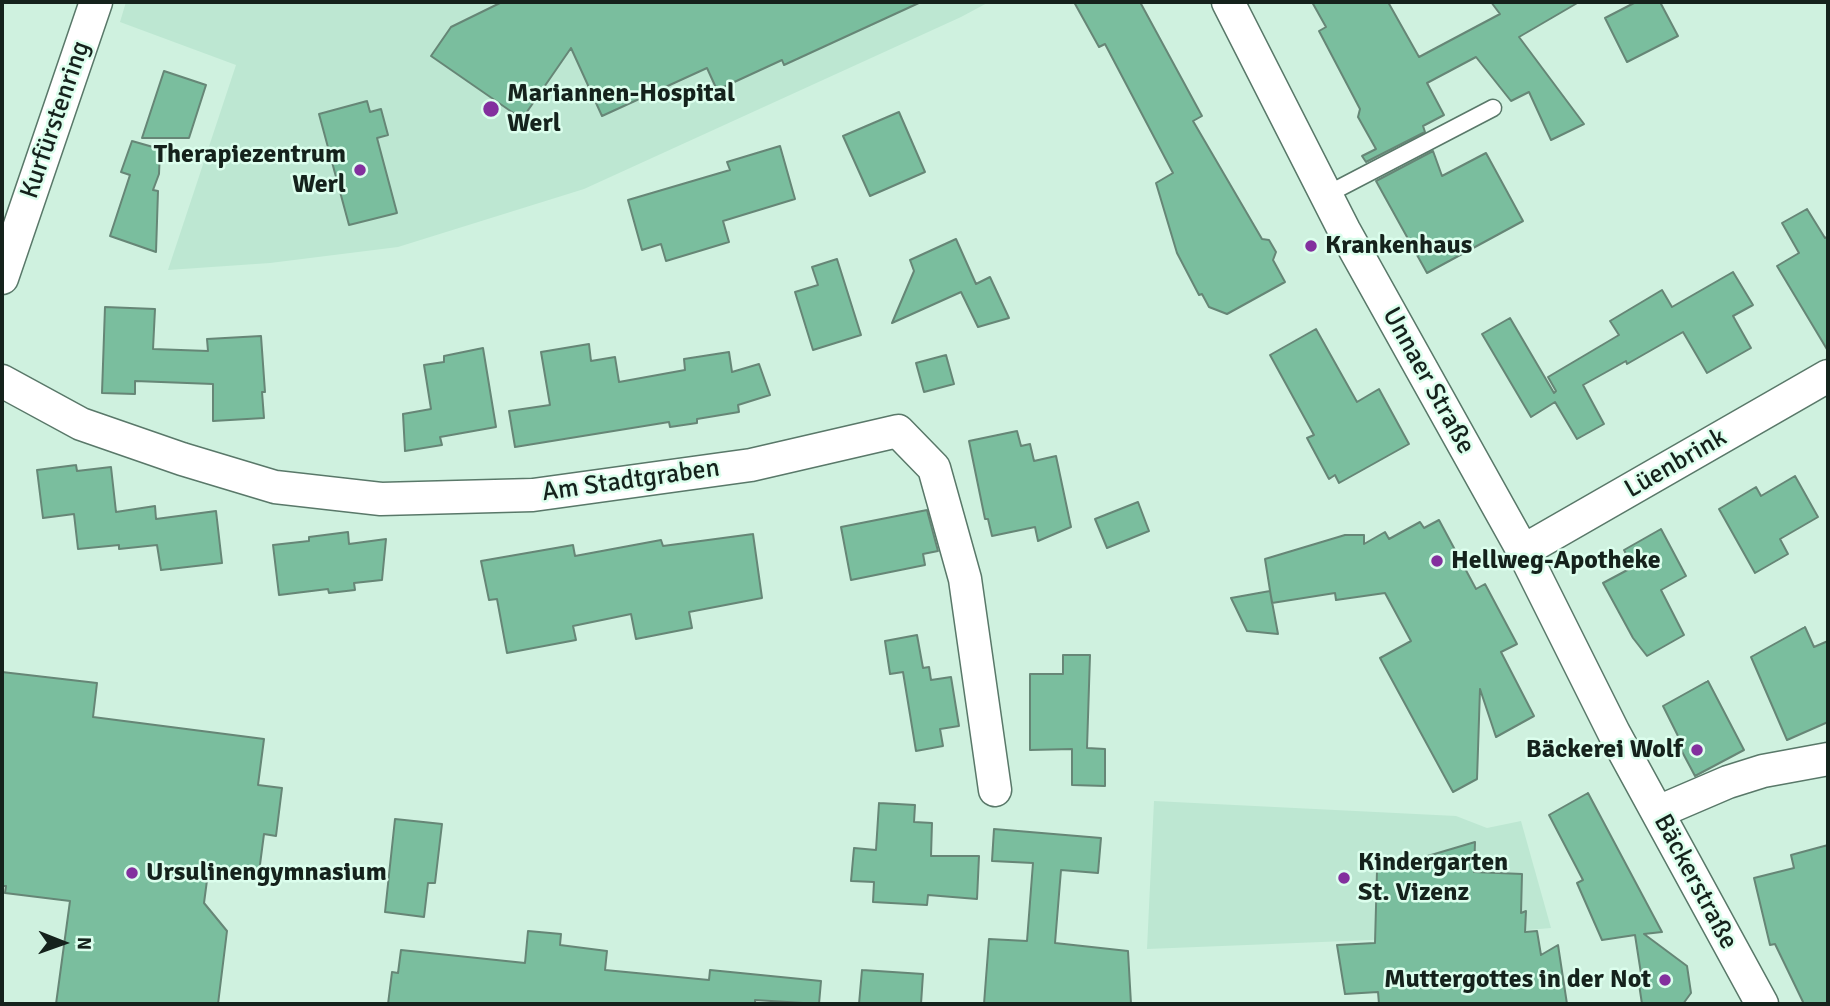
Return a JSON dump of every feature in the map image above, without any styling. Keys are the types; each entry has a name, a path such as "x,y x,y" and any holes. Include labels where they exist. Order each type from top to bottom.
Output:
{"street":[{"name":"Kurfürstenring","path":"2,278 96,2"},
{"name":"Unnaer Straße","path":"1228,2 1326,195 1523,551 1628,759"},
{"name":"Lüenbrink","path":"1523,551 1828,376"},
{"name":"Am Stadtgraben","path":"2,381 81,424 275,487 382,499 547,493 751,465 898,432 934,468 961,567 995,790"},
{"name":"Bäckerstraße","path":"1628,759 1762,1004"},
{"path":"1658,812 1728,782 1763,771 1828,759"}],"lane":[{"path":"1326,195 1493,108"}],"shaded area":[{"name":"Mariannen-Hospital Werl","path":"126,2 989,2 584,189 398,247 270,263 168,270 236,65 120,22"},
{"name":"Kindergarten St. Vizenz","path":"1154,801 1456,816 1487,828 1521,821 1551,928 1446,937 1147,949"}],"building":[{"path":"502,2 921,2 784,65 782,60 717,90 707,68 602,116 571,48 522,119 431,56 451,27"},
{"path":"1074,2 1140,2 1202,116 1193,121 1262,239 1269,240 1276,252 1273,260 1285,282 1227,314 1209,307 1202,294 1199,295 1177,253 1156,183 1173,173 1105,44 1099,47"},
{"path":"1312,2 1388,2 1419,57 1500,14 1491,2 1579,2 1519,37 1584,124 1551,140 1529,92 1511,101 1476,57 1427,83 1444,115 1423,126 1425,132 1366,162 1362,156 1376,149 1358,117 1360,109 1319,31 1326,27"},
{"path":"1636,2 1660,2 1678,36 1627,62 1605,18"},
{"path":"164,71 206,85 189,138 142,138"},
{"name":"Therapiezentrum Werl","path":"367,101 370,112 381,109 388,135 377,138 397,213 349,225 319,114"},
{"path":"899,112 925,172 870,196 843,136"},
{"path":"132,141 160,149 159,174 153,190 158,191 156,252 110,236 130,175 121,172"},
{"path":"780,146 795,199 723,221 729,242 666,261 661,244 642,250 628,200 730,170 727,162"},
{"path":"1433,151 1442,176 1486,153 1523,221 1427,273 1376,181"},
{"path":"1807,209 1825,238 1828,236 1828,351 1777,266 1799,253 1782,223"},
{"path":"956,239 976,284 990,277 1009,318 978,327 961,292 892,323 914,271 910,260"},
{"path":"837,259 861,335 813,350 795,292 818,285 812,267"},
{"path":"1733,272 1753,305 1733,316 1751,348 1707,373 1683,332 1627,364 1626,361 1583,385 1604,424 1577,439 1555,402 1531,417 1482,334 1510,318 1554,393 1556,391 1548,377 1619,335 1610,321 1662,290 1672,307"},
{"path":"105,307 155,309 153,349 208,351 207,339 261,336 264,418 213,421 213,384 135,381 135,394 102,393"},
{"path":"1316,329 1357,402 1379,389 1409,444 1339,483 1335,475 1329,479 1307,438 1314,435 1270,355"},
{"path":"589,344 591,361 615,357 619,382 685,370 684,359 729,352 732,372 759,364 770,395 738,405 739,412 697,419 697,423 670,427 669,422 515,447 509,411 550,405 541,352"},
{"path":"483,348 496,427 440,437 442,445 405,451 403,414 431,409 424,365 444,362 444,356"},
{"path":"946,355 954,384 924,392 916,363"},
{"path":"1017,431 1021,446 1030,444 1034,461 1056,456 1071,527 1038,541 1035,527 992,536 988,519 985,519 969,441"},
{"path":"76,465 77,471 111,467 116,512 155,506 156,519 216,511 222,563 161,570 157,545 78,549 74,514 43,518 37,470"},
{"path":"1795,476 1818,517 1780,539 1788,554 1755,573 1719,509 1756,487 1761,496"},
{"path":"1138,502 1149,531 1107,548 1095,519"},
{"path":"927,510 938,551 923,554 925,565 851,580 841,527"},
{"path":"1439,520 1476,589 1485,584 1517,644 1501,652 1534,716 1496,737 1480,689 1477,779 1453,792 1380,658 1411,641 1385,593 1336,600 1335,593 1272,603 1265,559 1345,535 1364,535 1364,544 1385,532 1389,539 1420,522 1424,528"},
{"path":"1661,529 1686,576 1661,590 1684,635 1647,656 1633,638 1603,583 1633,567 1624,550"},
{"path":"348,532 349,544 386,539 382,580 354,583 355,590 329,593 328,589 279,595 273,545 309,541 309,537"},
{"path":"753,534 762,598 689,612 692,628 636,639 631,614 573,626 576,640 507,653 497,599 489,600 481,561 573,545 575,556 661,540 663,546"},
{"path":"1270,591 1278,634 1247,631 1231,598"},
{"path":"1805,627 1814,647 1828,641 1828,722 1787,740 1751,657"},
{"path":"917,635 923,668 929,667 931,680 951,677 959,726 940,729 943,746 916,751 903,672 890,674 885,641"},
{"path":"1063,655 1090,655 1087,748 1105,749 1105,786 1072,785 1072,749 1030,750 1030,674 1063,674"},
{"path":"2,672 97,683 93,717 264,739 258,785 282,788 276,836 264,834 259,872 209,865 204,903 227,931 218,1004 56,1004 70,901 5,893 6,886 2,886"},
{"path":"1708,681 1744,750 1695,776 1678,744 1681,742 1663,706"},
{"path":"1588,793 1662,932 1644,934 1687,966 1691,993 1683,1004 1642,1004 1639,984 1642,980 1635,935 1602,940 1577,883 1583,880 1549,815"},
{"path":"879,803 915,805 914,822 932,823 931,856 979,856 977,899 928,895 927,905 873,902 874,882 851,881 854,848 876,850"},
{"path":"395,819 442,824 435,883 428,883 424,917 385,912"},
{"path":"994,829 1101,838 1098,873 1061,870 1055,943 1128,951 1131,1004 984,1004 989,939 1027,941 1033,863 992,861"},
{"path":"1475,842 1474,872 1522,874 1521,913 1526,911 1525,932 1537,931 1541,955 1558,945 1567,1004 1379,1004 1378,992 1345,994 1337,945 1375,943 1377,871"},
{"path":"1828,845 1828,1004 1804,1004 1775,944 1770,945 1754,878 1794,868 1791,855"},
{"path":"528,931 561,934 560,945 607,951 605,970 709,980 710,970 821,981 819,1004 755,1000 755,1004 388,1004 392,972 398,973 401,950 525,963"},
{"path":"862,970 923,974 921,1004 859,1004"}],"place":[{"name":"Mariannen-Hospital Werl","path":"491,109"},
{"name":"Therapiezentrum Werl","path":"360,170"},
{"name":"Krankenhaus","path":"1311,246"},
{"name":"Hellweg-Apotheke","path":"1437,561"},
{"name":"Bäckerei Wolf","path":"1697,750"},
{"name":"Ursulinengymnasium","path":"132,873"},
{"name":"Kindergarten St. Vizenz","path":"1344,878"},
{"name":"Muttergottes in der Not","path":"1665,980"}]}
